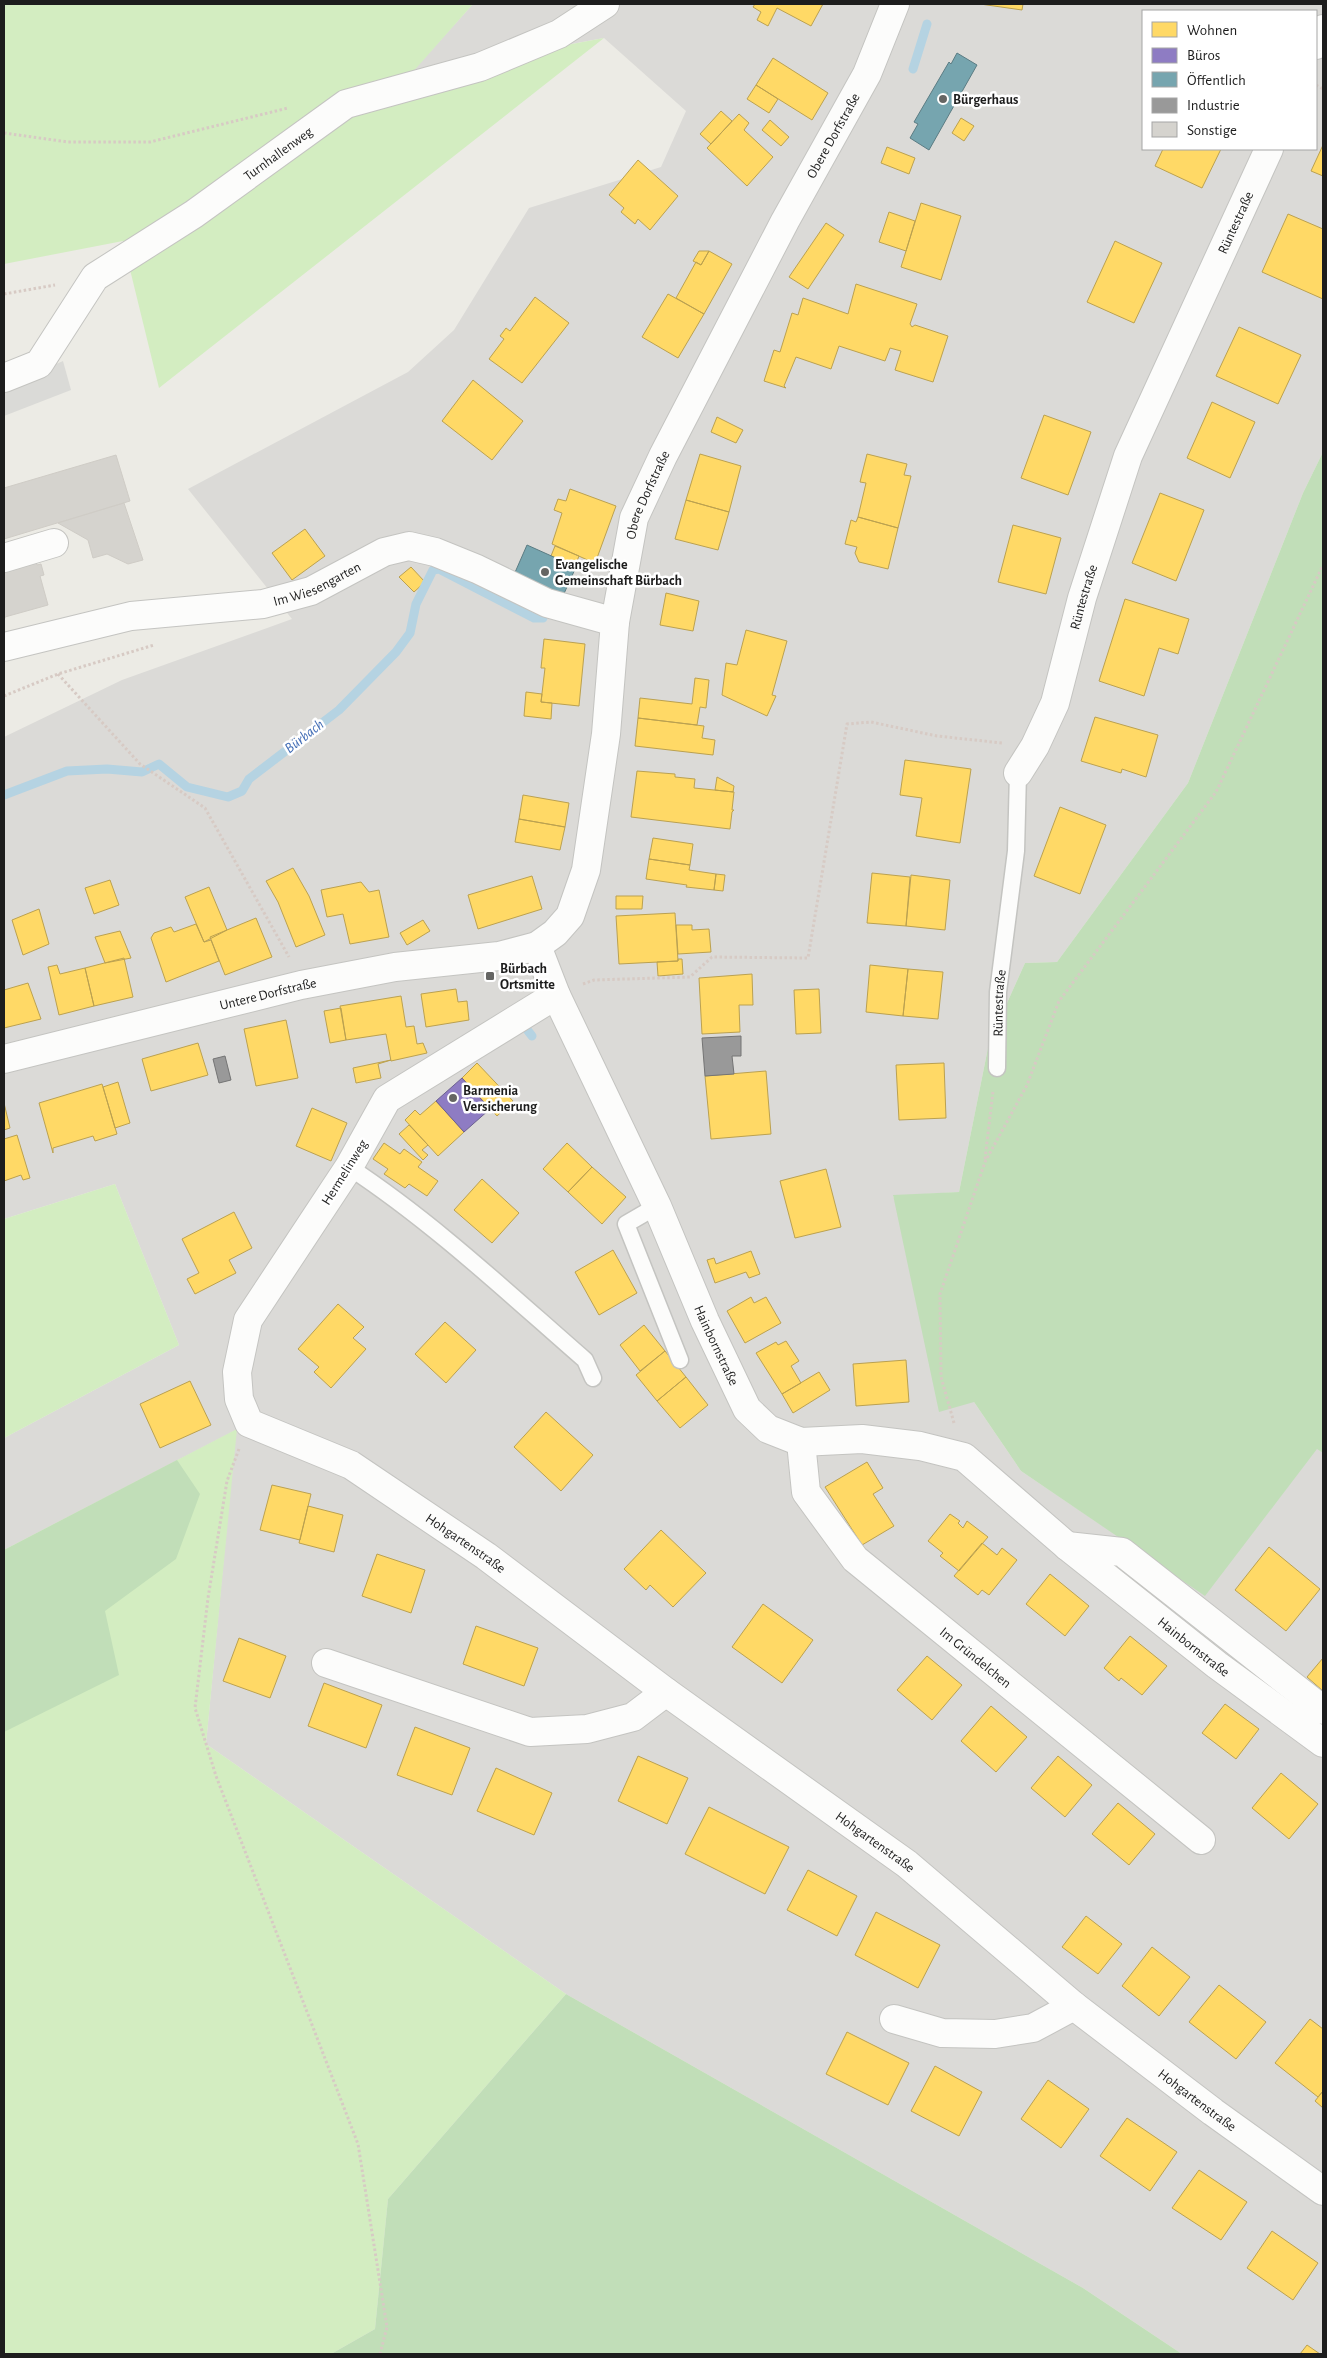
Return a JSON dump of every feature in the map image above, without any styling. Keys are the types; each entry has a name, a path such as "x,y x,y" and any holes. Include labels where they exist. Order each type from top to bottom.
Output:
{"street":[{"name":"Turnhallenweg","path":"4,378 39,364 95,278 194,214 346,104 480,67 559,34 605,4"},
{"name":"Obere Dorfstraße","path":"867,74 881,4"},
{"name":"Obere Dorfstraße","path":"537,946 555,933 570,916 586,870 606,734 615,622 634,518 663,456 785,221 867,74 895,4"},
{"path":"1317,43 1323,29"},
{"name":"Rüntestraße","path":"1018,772 1035,746 1056,703 1082,598 1128,456 1269,150"},
{"path":"4,558 54,543"},
{"name":"Im Wiesengarten","path":"4,648 131,616 263,604 311,591 384,552 409,546 435,552 478,569 547,603 615,622"},
{"name":"Untere Dorfstraße","path":"4,1059 301,985 395,967 498,956 537,946"},
{"name":"Hainbornstraße","path":"537,946 556,995 657,1206 705,1321 747,1409 768,1429 801,1442 862,1438 920,1446 964,1458 1068,1546 1217,1665 1323,1743"},
{"name":"Hermelinweg","path":"248,1423 240,1399 237,1372 248,1320 349,1167 387,1099 556,995"},
{"name":"Hohgartenstraße","path":"248,1423 351,1465 486,1556 666,1692 907,1864 1074,2006 1212,2112 1323,2191"},
{"name":"Im Gründelchen","path":"801,1442 806,1492 855,1559 1200,1840"},
{"path":"1068,1546 1122,1552 1323,1710"},
{"path":"326,1663 530,1732 587,1729 633,1717 666,1692"},
{"path":"894,2019 942,2033 995,2034 1034,2028 1074,2006"}],"lane":[{"name":"Rüntestraße","path":"996,1068 998,992 1016,851 1018,772"},
{"path":"349,1167 396,1198 467,1256 585,1360 593,1378"},
{"path":"657,1206 626,1224 680,1360"}],"path":[{"path":"4,133 68,142 150,142 289,108"},
{"path":"4,294 95,278"},
{"path":"964,1458 941,1377 940,1294 985,1162 1027,1085 1059,1001 1216,792 1323,565"},
{"path":"4,696 58,674 162,644"},
{"path":"58,674 140,764 204,808 290,957 301,985"},
{"path":"556,995 594,980 690,977 712,957 808,958 847,724 871,722 937,736 986,742"},
{"path":"985,1162 996,1068"},
{"path":"248,1423 227,1481 208,1598 195,1708 216,1776 358,2144 387,2327 380,2354"}],"shaded area":[{"path":"473,4 1323,4 1323,452 1303,493 1188,783 1057,962 1025,963 989,1043 959,1192 893,1196 974,1402 1021,1471 1205,1595 1317,1448 1323,1453 1323,2354 1182,2354 1083,2288 566,1994 206,1744 236,1430 4,1550 4,1438 179,1345 115,1184 4,1219 4,737 122,680 292,619 188,489 408,372 454,330 529,208 661,167 686,111 604,38 410,74"},
{"path":"63,361 71,390 4,416 4,387"}],"green space":[{"path":"4,4 473,4 411,74 604,38 159,388 123,241 4,264"},
{"path":"1323,452 1323,1453 1317,1449 1205,1596 1021,1471 974,1402 939,1412 893,1195 959,1192 989,1043 1025,963 1057,962 1188,783 1303,493"},
{"path":"115,1184 179,1345 4,1438 4,1219"},
{"path":"237,1429 206,1744 566,1994 388,2199 375,2329 331,2354 4,2354 4,1550"},
{"path":"177,1460 200,1494 176,1559 105,1611 119,1675 4,1732 4,1550"},
{"path":"566,1994 1083,2288 1182,2354 331,2354 375,2329 388,2199"}],"building: Wohnen":[{"path":"755,4 823,4 811,26 777,8 768,26 757,20 761,12 753,7"},
{"path":"980,4 1023,4 1022,10"},
{"path":"773,58 828,93 812,120 756,85"},
{"path":"756,85 778,99 769,113 747,99"},
{"path":"721,111 732,121 711,144 700,134"},
{"path":"739,114 749,123 744,130 773,157 747,186 707,148"},
{"path":"961,118 974,126 964,141 952,133"},
{"path":"770,120 789,137 781,146 762,130"},
{"path":"1323,145 1323,176 1311,171"},
{"path":"887,147 915,158 909,174 881,163"},
{"path":"1163,150 1221,150 1202,188 1155,166"},
{"path":"638,160 678,196 650,230 638,219 635,224 621,212 624,208 609,195"},
{"path":"921,203 961,216 941,280 901,267"},
{"path":"889,212 915,221 906,251 879,242"},
{"path":"1288,214 1323,229 1323,299 1262,272"},
{"path":"826,223 844,235 808,289 789,277"},
{"path":"1115,241 1162,263 1134,323 1087,302"},
{"path":"699,251 709,251 701,265 693,261"},
{"path":"709,251 732,264 704,314 676,298 696,262 701,265"},
{"path":"856,284 917,304 910,324 912,327 915,325 948,336 933,382 895,370 901,351 890,348 885,361 839,346 831,369 796,357 784,386 786,388 764,381 774,350 780,352 792,313 798,315 803,298 848,314"},
{"path":"668,294 704,314 678,358 642,337"},
{"path":"535,297 569,323 522,383 489,359 504,339 500,336 506,328 510,331"},
{"path":"1239,327 1301,355 1278,404 1216,376"},
{"path":"473,380 523,421 492,460 442,421"},
{"path":"1212,402 1255,422 1230,478 1187,458"},
{"path":"1044,415 1091,432 1068,495 1021,478"},
{"path":"717,417 743,430 736,443 711,432"},
{"path":"700,454 741,466 729,512 686,500"},
{"path":"867,454 907,464 904,475 911,476 898,528 858,517 866,483 860,482"},
{"path":"570,489 616,506 597,558 592,562 552,544 562,513 554,510 558,499 566,501"},
{"path":"1160,493 1204,510 1176,581 1132,563"},
{"path":"686,500 729,512 718,550 675,539"},
{"path":"858,517 898,528 888,569 859,562 855,553 857,547 845,544 851,520 856,522"},
{"path":"1013,525 1061,538 1046,594 998,582"},
{"path":"305,529 325,556 292,580 272,553"},
{"path":"555,546 579,556 575,566 551,556"},
{"path":"411,567 425,582 414,592 399,577"},
{"path":"666,593 699,601 693,631 660,625"},
{"path":"1125,599 1189,619 1178,654 1159,648 1144,696 1099,681"},
{"path":"746,630 787,641 772,695 776,696 767,716 722,695 726,663 737,665"},
{"path":"544,639 585,644 579,706 541,702 545,668 541,668"},
{"path":"695,678 709,680 706,708 700,707 697,725 638,718 640,698 692,704"},
{"path":"526,692 542,694 541,702 552,703 551,719 524,716"},
{"path":"1095,717 1158,735 1146,777 1122,769 1121,773 1081,761"},
{"path":"638,718 704,726 702,738 715,740 713,755 635,746"},
{"path":"905,760 971,769 960,843 916,836 922,798 900,795"},
{"path":"637,771 675,774 675,777 695,779 694,788 734,792 732,810 734,810 732,812 730,829 631,817"},
{"path":"717,777 734,786 733,792 715,790"},
{"path":"523,795 569,803 565,827 519,819"},
{"path":"1060,807 1106,825 1080,894 1034,876"},
{"path":"519,819 565,827 560,850 515,842"},
{"path":"653,838 693,844 690,865 649,859"},
{"path":"649,859 690,865 689,870 716,874 714,890 686,887 687,885 646,879"},
{"path":"293,868 309,896 325,935 296,947 278,902 266,881"},
{"path":"872,873 910,877 906,926 867,923"},
{"path":"716,874 725,875 723,891 714,890"},
{"path":"911,875 950,880 945,930 906,926"},
{"path":"532,876 542,909 478,929 468,895"},
{"path":"110,880 119,905 94,914 85,888"},
{"path":"361,882 369,892 379,890 389,937 350,944 343,914 327,917 321,890"},
{"path":"209,887 227,930 204,942 185,897"},
{"path":"616,896 643,896 642,909 616,909"},
{"path":"39,909 49,944 23,955 12,920"},
{"path":"675,913 678,961 619,964 616,916"},
{"path":"256,918 272,957 225,975 210,937"},
{"path":"423,920 430,931 407,945 400,933"},
{"path":"196,924 204,942 211,940 219,961 166,982 151,938 154,933 171,927 174,932"},
{"path":"676,925 692,925 692,930 709,929 711,952 678,954"},
{"path":"120,931 131,958 105,963 95,937"},
{"path":"124,958 133,997 94,1006 85,968"},
{"path":"678,959 682,959 683,974 658,976 657,962 678,961"},
{"path":"57,965 60,974 85,968 94,1006 59,1015 48,967"},
{"path":"870,965 908,969 903,1016 866,1012"},
{"path":"908,969 943,972 938,1019 903,1016"},
{"path":"752,974 753,1005 739,1005 740,1032 702,1034 699,978"},
{"path":"28,983 41,1019 4,1028 4,990"},
{"path":"456,989 458,1002 467,1001 469,1020 426,1027 421,994"},
{"path":"819,989 821,1033 796,1034 794,990"},
{"path":"401,996 406,1027 414,1026 417,1044 423,1043 427,1053 391,1061 386,1034 346,1040 340,1006"},
{"path":"341,1008 346,1040 330,1043 324,1011"},
{"path":"286,1020 298,1078 256,1086 244,1029"},
{"path":"198,1043 208,1075 151,1091 142,1059"},
{"path":"391,1060 378,1064 381,1078 356,1083 353,1068"},
{"path":"477,1063 513,1101 497,1116 462,1078"},
{"path":"944,1063 946,1118 899,1120 896,1065"},
{"path":"766,1071 771,1134 711,1139 705,1076"},
{"path":"118,1082 130,1123 115,1128 103,1087"},
{"path":"102,1084 117,1134 95,1141 93,1136 53,1148 53,1153 39,1103"},
{"path":"436,1101 464,1132 438,1156 405,1120 415,1110 420,1115"},
{"path":"4,1103 10,1128 4,1130"},
{"path":"312,1108 347,1123 331,1161 296,1146"},
{"path":"409,1125 428,1145 422,1150 428,1155 423,1160 399,1134"},
{"path":"17,1135 30,1178 23,1180 21,1175 4,1181 4,1139"},
{"path":"384,1143 400,1154 404,1149 422,1162 418,1167 438,1181 427,1196 409,1184 405,1188 384,1174 388,1169 373,1159"},
{"path":"567,1143 592,1167 568,1192 543,1169"},
{"path":"592,1167 626,1197 602,1224 568,1192"},
{"path":"826,1169 841,1227 795,1238 780,1181"},
{"path":"482,1179 519,1213 492,1243 454,1210"},
{"path":"234,1212 252,1248 229,1260 236,1273 195,1294 187,1279 199,1273 182,1239"},
{"path":"613,1250 637,1293 599,1315 575,1272"},
{"path":"751,1251 760,1274 749,1278 746,1272 715,1283 707,1260 714,1258 716,1264"},
{"path":"751,1297 754,1303 766,1297 781,1323 745,1343 727,1311"},
{"path":"338,1304 364,1327 353,1338 366,1349 331,1388 314,1372 319,1367 298,1349"},
{"path":"445,1322 476,1350 446,1383 415,1354"},
{"path":"644,1325 665,1351 640,1371 620,1345"},
{"path":"786,1341 799,1361 791,1366 801,1383 782,1394 756,1353 776,1342 778,1345"},
{"path":"665,1351 686,1377 657,1401 636,1375"},
{"path":"906,1360 909,1402 856,1406 853,1364"},
{"path":"819,1372 830,1390 793,1413 782,1394"},
{"path":"686,1377 708,1405 680,1428 657,1401"},
{"path":"190,1381 211,1425 160,1448 140,1404"},
{"path":"546,1412 593,1455 561,1491 514,1447"},
{"path":"867,1462 883,1488 873,1494 894,1526 862,1545 825,1487"},
{"path":"272,1485 311,1494 300,1540 260,1530"},
{"path":"308,1506 343,1515 334,1552 299,1543"},
{"path":"950,1514 960,1521 958,1523 963,1528 967,1521 988,1537 959,1571 940,1556 943,1553 928,1541"},
{"path":"661,1530 706,1573 673,1607 650,1585 646,1590 624,1569"},
{"path":"982,1543 997,1555 1002,1548 1017,1560 989,1595 982,1590 978,1595 954,1576"},
{"path":"1269,1547 1320,1589 1286,1631 1235,1590"},
{"path":"377,1554 425,1570 411,1613 362,1596"},
{"path":"1050,1574 1089,1606 1065,1636 1026,1604"},
{"path":"763,1604 813,1640 782,1683 732,1647"},
{"path":"476,1626 538,1648 524,1686 463,1664"},
{"path":"1130,1636 1167,1666 1142,1695 1121,1678 1119,1681 1104,1668"},
{"path":"239,1638 286,1656 270,1698 223,1681"},
{"path":"927,1656 962,1685 932,1720 897,1690"},
{"path":"1323,1658 1323,1691 1307,1677"},
{"path":"324,1683 382,1705 366,1748 308,1726"},
{"path":"1225,1704 1259,1729 1236,1759 1202,1733"},
{"path":"991,1706 1027,1737 996,1772 961,1741"},
{"path":"415,1727 470,1748 452,1795 397,1775"},
{"path":"638,1756 688,1778 667,1824 618,1801"},
{"path":"1058,1756 1092,1785 1065,1817 1031,1788"},
{"path":"496,1768 552,1793 534,1835 477,1811"},
{"path":"1281,1773 1318,1804 1289,1839 1252,1808"},
{"path":"1118,1803 1155,1834 1129,1865 1092,1834"},
{"path":"709,1807 789,1847 765,1894 685,1854"},
{"path":"808,1870 857,1896 837,1936 787,1910"},
{"path":"876,1912 940,1945 918,1988 855,1955"},
{"path":"1086,1916 1122,1944 1098,1974 1062,1947"},
{"path":"1152,1947 1190,1977 1159,2016 1122,1986"},
{"path":"1219,1985 1266,2022 1236,2059 1189,2022"},
{"path":"1310,2019 1323,2029 1323,2091 1318,2097 1275,2063"},
{"path":"847,2032 909,2063 888,2105 826,2074"},
{"path":"935,2066 982,2092 959,2136 911,2111"},
{"path":"1048,2080 1089,2109 1061,2148 1021,2119"},
{"path":"1323,2091 1323,2108 1315,2101"},
{"path":"1127,2118 1177,2152 1150,2191 1100,2156"},
{"path":"1199,2170 1247,2202 1221,2240 1172,2208"},
{"path":"1272,2231 1318,2263 1293,2300 1247,2268"},
{"path":"1307,2345 1320,2354 1300,2354"}],"building: Büros":[{"path":"462,1078 490,1109 464,1132 436,1101"}],"building: Öffentlich":[{"name":"Bürgerhaus","path":"957,53 977,65 929,150 910,138 918,124 914,122 949,62 951,64"},
{"name":"Evangelische Gemeinschaft Bürbach","path":"527,545 576,567 562,598 513,577"}],"building: Industrie":[{"path":"741,1036 741,1056 732,1056 734,1074 705,1076 702,1038"},
{"path":"225,1056 231,1080 219,1083 213,1059"}],"building: Sonstige":[{"path":"116,455 130,501 4,539 4,488"},
{"path":"124,503 143,560 128,564 107,554 93,558 88,540 58,523"},
{"path":"36,561 37,565 41,564 44,575 40,576 48,605 5,617 4,621 4,569"}],"waterway":[{"name":"Bürbach","path":"913,69 927,24"},
{"name":"Bürbach","path":"4,795 67,771 107,769 142,772 159,764 187,787 228,797 242,791 249,779 339,710 396,652 410,633 416,604 433,570 439,569 534,618 543,618"},
{"path":"525,1027 532,1036"}],"place":[{"name":"Bürgerhaus","path":"943,99"},
{"name":"Evangelische Gemeinschaft Bürbach","path":"545,572"},
{"name":"Bürbach Ortsmitte","path":"490,976"},
{"name":"Barmenia Versicherung","path":"453,1098"}]}
